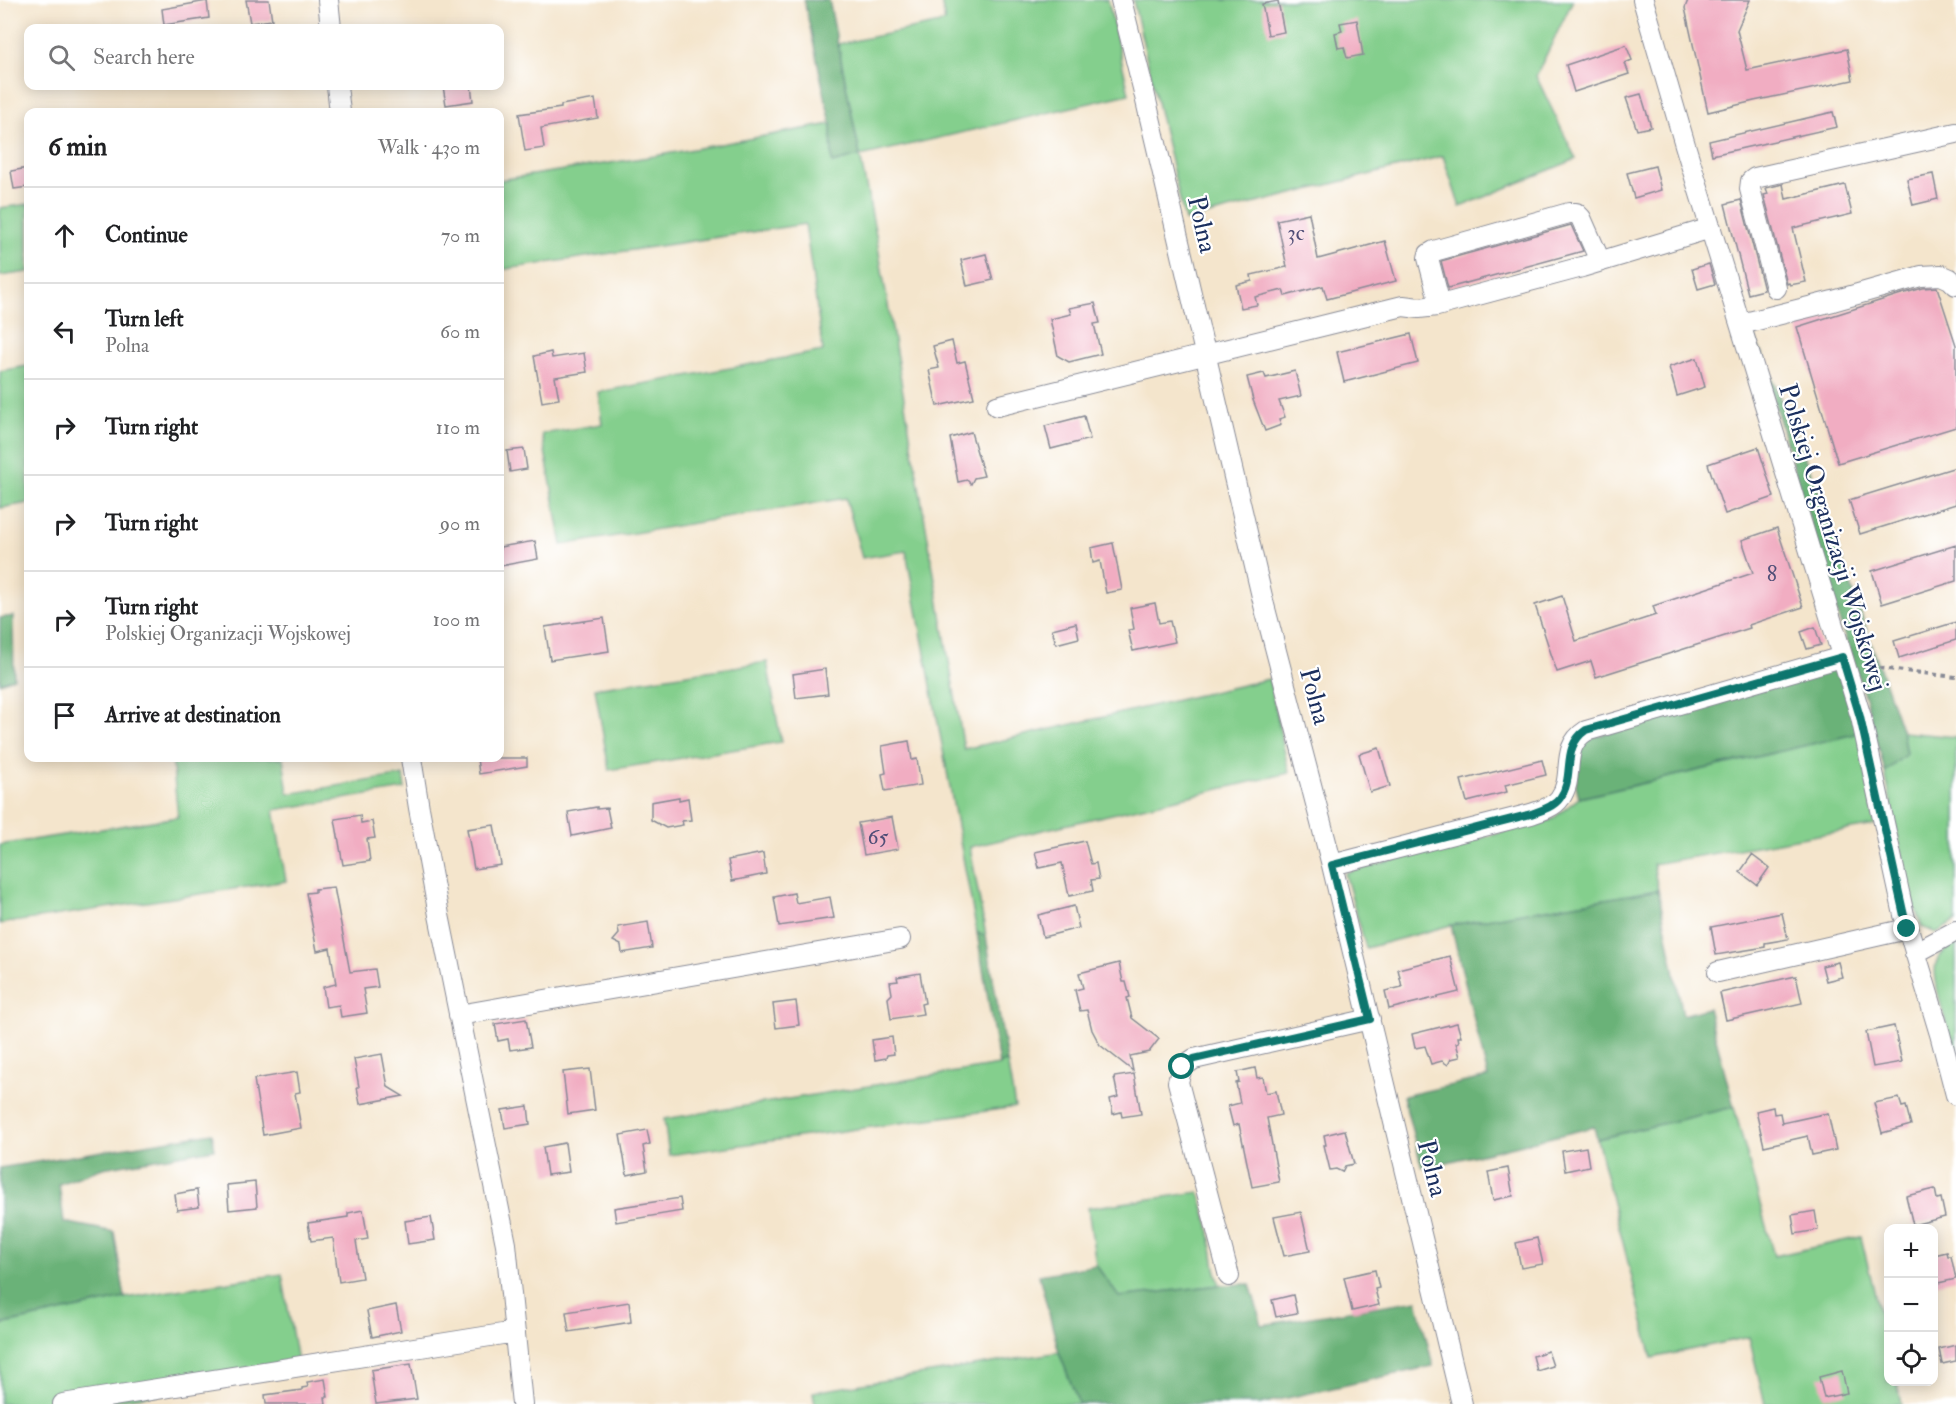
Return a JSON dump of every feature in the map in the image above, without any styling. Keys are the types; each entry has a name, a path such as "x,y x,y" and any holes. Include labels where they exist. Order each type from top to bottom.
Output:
{"street":[{"path":"328,0 331,24"},
{"name":"Polna","path":"1120,0 1264,604 1332,865 1462,1404"},
{"name":"Polskiej Organizacji Wojskowej","path":"1643,0 1860,717 1907,929 1940,1034 1956,1095"},
{"path":"337,90 340,108"},
{"path":"1776,288 1750,189 1751,181 1755,178 1956,133"},
{"path":"1440,304 1428,258 1429,254 1569,213 1576,213 1581,218 1600,261"},
{"path":"997,406 1403,306 1419,308 1440,304 1600,261 1711,228"},
{"path":"1741,324 1921,276 1941,275 1956,285"},
{"path":"1332,865 1531,814 1548,807 1560,799 1565,785 1571,748 1577,736 1586,730 1843,660"},
{"path":"412,762 459,1015 506,1244 522,1404"},
{"path":"1718,972 1907,929"},
{"path":"1915,953 1956,931"},
{"path":"459,1015 900,939"},
{"path":"1229,1276 1178,1082 1182,1067 1194,1059 1370,1019"},
{"path":"63,1404 515,1332"}],"path":[{"path":"1843,660 1956,676"}],"green space":[{"path":"804,0 829,0 860,156 832,163 831,124"},
{"path":"941,0 1108,0 1129,94 860,156 876,235 964,749 1269,679 1289,773 970,847 986,936 977,933 906,551 862,558 846,498 562,545 542,434 602,424 598,392 823,351 805,224 504,269 504,179 655,156 831,124 832,163 860,155 838,44 945,22"},
{"path":"1133,0 1573,0 1536,76 1576,159 1460,207 1443,156 1185,221"},
{"path":"24,205 24,273 0,276 0,208"},
{"path":"1754,335 1817,487 1902,732 1906,754 1885,772 1870,713 1839,619"},
{"path":"24,367 24,504 0,508 0,371"},
{"path":"13,616 14,678 0,683 0,618"},
{"path":"767,662 781,742 609,770 595,688"},
{"path":"1837,668 1859,733 1579,798 1576,785 1582,744 1594,737"},
{"path":"1902,732 1956,737 1956,921 1936,933 1922,927 1908,888 1885,772 1906,754"},
{"path":"1859,733 1875,825 1653,864 1658,890 1451,925 1366,948 1345,873 1551,820 1579,798"},
{"path":"172,762 284,762 288,794 403,775 405,789 274,810 286,881 0,924 0,845 178,817"},
{"path":"1658,890 1683,1015 1708,1008 1734,1107 1597,1139 1594,1127 1422,1168 1403,1096 1488,1077 1451,925"},
{"path":"977,933 986,936 1007,1061 999,1065"},
{"path":"1956,943 1956,1057 1939,996 1935,972 1939,957"},
{"path":"1007,1061 1015,1107 669,1155 664,1119 999,1065"},
{"path":"1734,1107 1774,1256 1861,1237 1884,1332 1884,1386 1898,1386 1902,1404 1765,1404 1749,1337 1652,1358 1597,1139"},
{"path":"212,1133 215,1149 103,1168 59,1184 64,1222 114,1232 125,1298 0,1325 0,1168"},
{"path":"1199,1192 1209,1226 1220,1285 1118,1297 1096,1265 1088,1208"},
{"path":"1096,1265 1119,1297 1220,1285 1250,1284 1262,1325 1417,1300 1433,1366 1260,1404 1079,1404 1059,1352 1039,1275"},
{"path":"282,1274 299,1373 91,1404 0,1404 0,1325 125,1298"},
{"path":"1059,1352 1079,1404 815,1404 813,1392"}],"building":[{"path":"246,0 269,0 272,20 250,23"},
{"path":"1688,0 1750,0 1737,30 1747,70 1847,49 1853,80 1708,112 1685,8"},
{"path":"207,1 209,18 164,24 162,9"},
{"path":"1278,1 1284,32 1268,35 1262,4"},
{"path":"1357,20 1363,55 1347,58 1344,47 1338,48 1335,33 1342,31 1340,23"},
{"path":"1626,45 1632,60 1625,63 1629,74 1574,92 1566,65"},
{"path":"444,90 472,90 473,101 446,105"},
{"path":"1641,94 1651,127 1637,130 1626,98"},
{"path":"595,99 598,118 541,128 544,148 525,151 519,114 561,108 561,105"},
{"path":"1833,112 1837,127 1712,155 1709,141"},
{"path":"1655,166 1661,190 1634,198 1627,173"},
{"path":"24,169 24,188 14,189 11,171"},
{"path":"1933,174 1938,199 1913,205 1907,179"},
{"path":"1783,184 1786,199 1845,185 1852,214 1793,228 1806,282 1790,285 1787,284 1764,195 1768,194 1766,188"},
{"path":"1741,200 1764,290 1748,294 1725,204"},
{"path":"1309,213 1318,259 1385,241 1396,281 1327,299 1323,286 1285,296 1283,290 1255,297 1257,305 1241,308 1236,285 1252,281 1251,275 1287,267 1277,220"},
{"path":"1571,225 1583,251 1448,288 1441,261"},
{"path":"986,254 993,280 967,286 961,260"},
{"path":"1709,264 1715,284 1698,289 1692,269"},
{"path":"1937,287 1956,345 1956,427 1838,463 1797,327 1898,295 1923,288"},
{"path":"1095,303 1100,323 1094,324 1101,354 1069,362 1058,356 1050,319 1071,314 1069,308"},
{"path":"1411,334 1418,363 1344,382 1337,352"},
{"path":"952,341 957,363 965,361 974,398 937,406 929,370 939,368 933,346"},
{"path":"551,352 552,358 584,353 587,372 555,377 559,399 542,402 534,356"},
{"path":"1697,358 1705,387 1677,396 1669,367"},
{"path":"1295,371 1301,396 1279,401 1285,417 1279,419 1281,425 1265,431 1247,377 1264,373 1266,378"},
{"path":"1084,416 1090,439 1051,449 1045,426"},
{"path":"971,432 984,476 974,478 971,484 967,480 958,482 950,438"},
{"path":"1758,447 1774,497 1725,514 1708,464"},
{"path":"524,449 527,469 510,472 507,451"},
{"path":"1956,467 1956,504 1860,534 1849,500"},
{"path":"1777,528 1803,607 1749,625 1750,628 1596,677 1591,661 1557,672 1535,605 1562,596 1576,641 1656,615 1653,606 1753,573 1742,540"},
{"path":"535,541 538,559 504,565 504,546"},
{"path":"1113,543 1122,590 1106,593 1100,561 1093,563 1091,548"},
{"path":"1956,545 1956,581 1882,604 1872,571"},
{"path":"1155,603 1159,623 1170,621 1175,642 1133,651 1128,630 1134,629 1130,608"},
{"path":"604,618 609,651 550,660 545,627"},
{"path":"1956,622 1956,640 1899,658 1894,641"},
{"path":"1076,623 1079,638 1056,644 1052,629"},
{"path":"1815,627 1821,645 1807,649 1801,632"},
{"path":"825,669 828,694 796,698 793,674"},
{"path":"909,741 912,760 917,759 921,785 885,791 882,774 886,773 882,746"},
{"path":"1379,748 1390,786 1370,792 1359,754"},
{"path":"504,758 527,758 527,766 479,774 478,762 504,762"},
{"path":"1542,760 1546,775 1505,785 1507,792 1467,802 1461,780"},
{"path":"679,797 679,800 688,798 691,820 682,821 683,825 666,828 651,820 651,802"},
{"path":"597,807 597,809 607,808 611,828 572,836 568,812"},
{"path":"360,815 361,823 372,821 375,838 367,839 370,861 343,865 335,819"},
{"path":"892,817 898,849 864,855 858,823"},
{"path":"494,825 501,865 474,869 467,829"},
{"path":"1085,841 1091,864 1096,863 1099,879 1091,880 1093,891 1069,896 1062,863 1039,868 1035,852"},
{"path":"763,853 766,874 732,881 728,860"},
{"path":"1752,855 1769,868 1757,885 1740,872"},
{"path":"334,887 350,972 375,969 378,987 363,989 367,1013 341,1017 339,1005 326,1007 323,987 336,984 330,948 317,951 306,893 315,892 315,889"},
{"path":"794,893 796,903 830,897 834,918 779,926 774,897"},
{"path":"1074,906 1079,928 1043,937 1038,915"},
{"path":"1782,913 1788,939 1765,943 1765,947 1716,955 1711,927"},
{"path":"648,922 652,948 622,953 621,945 613,941 619,934 618,927"},
{"path":"1450,956 1459,992 1389,1009 1385,991 1402,987 1398,969"},
{"path":"1838,962 1842,977 1826,981 1822,966"},
{"path":"1119,963 1123,982 1126,982 1130,997 1127,998 1132,1018 1159,1039 1149,1052 1130,1056 1133,1071 1100,1045 1092,1030 1087,1010 1080,1011 1075,990 1083,988 1079,973"},
{"path":"920,973 925,1003 921,1004 923,1014 891,1019 888,998 892,994 890,982 898,981 897,977"},
{"path":"1796,976 1802,1003 1726,1020 1720,993"},
{"path":"796,1001 799,1025 776,1028 773,1004"},
{"path":"526,1019 531,1047 510,1050 508,1039 498,1041 495,1024"},
{"path":"1457,1023 1461,1037 1458,1037 1459,1042 1456,1043 1460,1057 1451,1059 1448,1065 1442,1061 1431,1064 1425,1046 1415,1048 1412,1034"},
{"path":"1894,1026 1902,1062 1873,1067 1866,1032"},
{"path":"892,1037 894,1054 875,1060 872,1040"},
{"path":"382,1054 388,1087 403,1096 360,1104 354,1059"},
{"path":"1255,1068 1257,1078 1263,1077 1266,1093 1276,1091 1281,1115 1267,1118 1279,1182 1252,1187 1239,1124 1233,1126 1228,1106 1240,1103 1236,1083 1239,1082 1237,1072"},
{"path":"590,1069 595,1110 568,1114 563,1072"},
{"path":"297,1072 300,1092 295,1093 301,1128 263,1135 254,1079"},
{"path":"1134,1074 1141,1114 1122,1117 1121,1112 1113,1114 1110,1099 1118,1097 1114,1077"},
{"path":"1899,1098 1902,1107 1906,1106 1911,1125 1882,1133 1874,1103"},
{"path":"528,1106 530,1124 505,1128 502,1110"},
{"path":"1773,1107 1774,1114 1780,1113 1782,1123 1828,1113 1836,1150 1812,1155 1808,1136 1764,1146 1756,1111"},
{"path":"647,1130 650,1144 643,1146 647,1171 627,1175 620,1135"},
{"path":"1345,1130 1354,1164 1345,1166 1342,1172 1336,1169 1330,1170 1324,1135"},
{"path":"565,1143 569,1172 547,1175 543,1147"},
{"path":"1586,1147 1589,1166 1565,1171 1562,1151"},
{"path":"1508,1168 1513,1196 1493,1200 1488,1172"},
{"path":"255,1182 257,1207 229,1210 227,1185"},
{"path":"1935,1189 1937,1199 1941,1198 1945,1217 1913,1224 1906,1196"},
{"path":"197,1190 199,1207 177,1210 175,1194"},
{"path":"680,1198 682,1211 616,1222 614,1208"},
{"path":"363,1210 368,1239 356,1241 362,1278 339,1282 333,1238 311,1241 308,1223 348,1217 348,1213"},
{"path":"1815,1211 1818,1230 1795,1234 1792,1215"},
{"path":"1301,1212 1310,1251 1284,1256 1274,1217"},
{"path":"431,1217 435,1240 408,1244 405,1221"},
{"path":"1537,1238 1543,1264 1521,1268 1516,1243"},
{"path":"1947,1252 1948,1256 1951,1256 1956,1279 1938,1283 1938,1254"},
{"path":"1375,1270 1379,1288 1375,1289 1379,1305 1352,1311 1344,1277"},
{"path":"1293,1295 1297,1313 1276,1317 1272,1300"},
{"path":"629,1302 631,1322 569,1332 566,1312"},
{"path":"396,1305 401,1331 372,1337 367,1311"},
{"path":"1956,1345 1956,1361 1942,1364 1939,1349"},
{"path":"1548,1351 1553,1366 1537,1371 1533,1356"},
{"path":"411,1364 417,1399 376,1404 371,1370"},
{"path":"1842,1371 1847,1393 1824,1398 1819,1377"},
{"path":"325,1379 328,1397 325,1397 326,1404 266,1404 265,1395 302,1390 308,1387 307,1382"}],"route":[{"path":"1182,1067 1194,1059 1370,1019 1332,865 1531,814 1548,807 1560,799 1565,785 1571,748 1577,736 1586,730 1842,657 1860,717 1907,929"}]}
